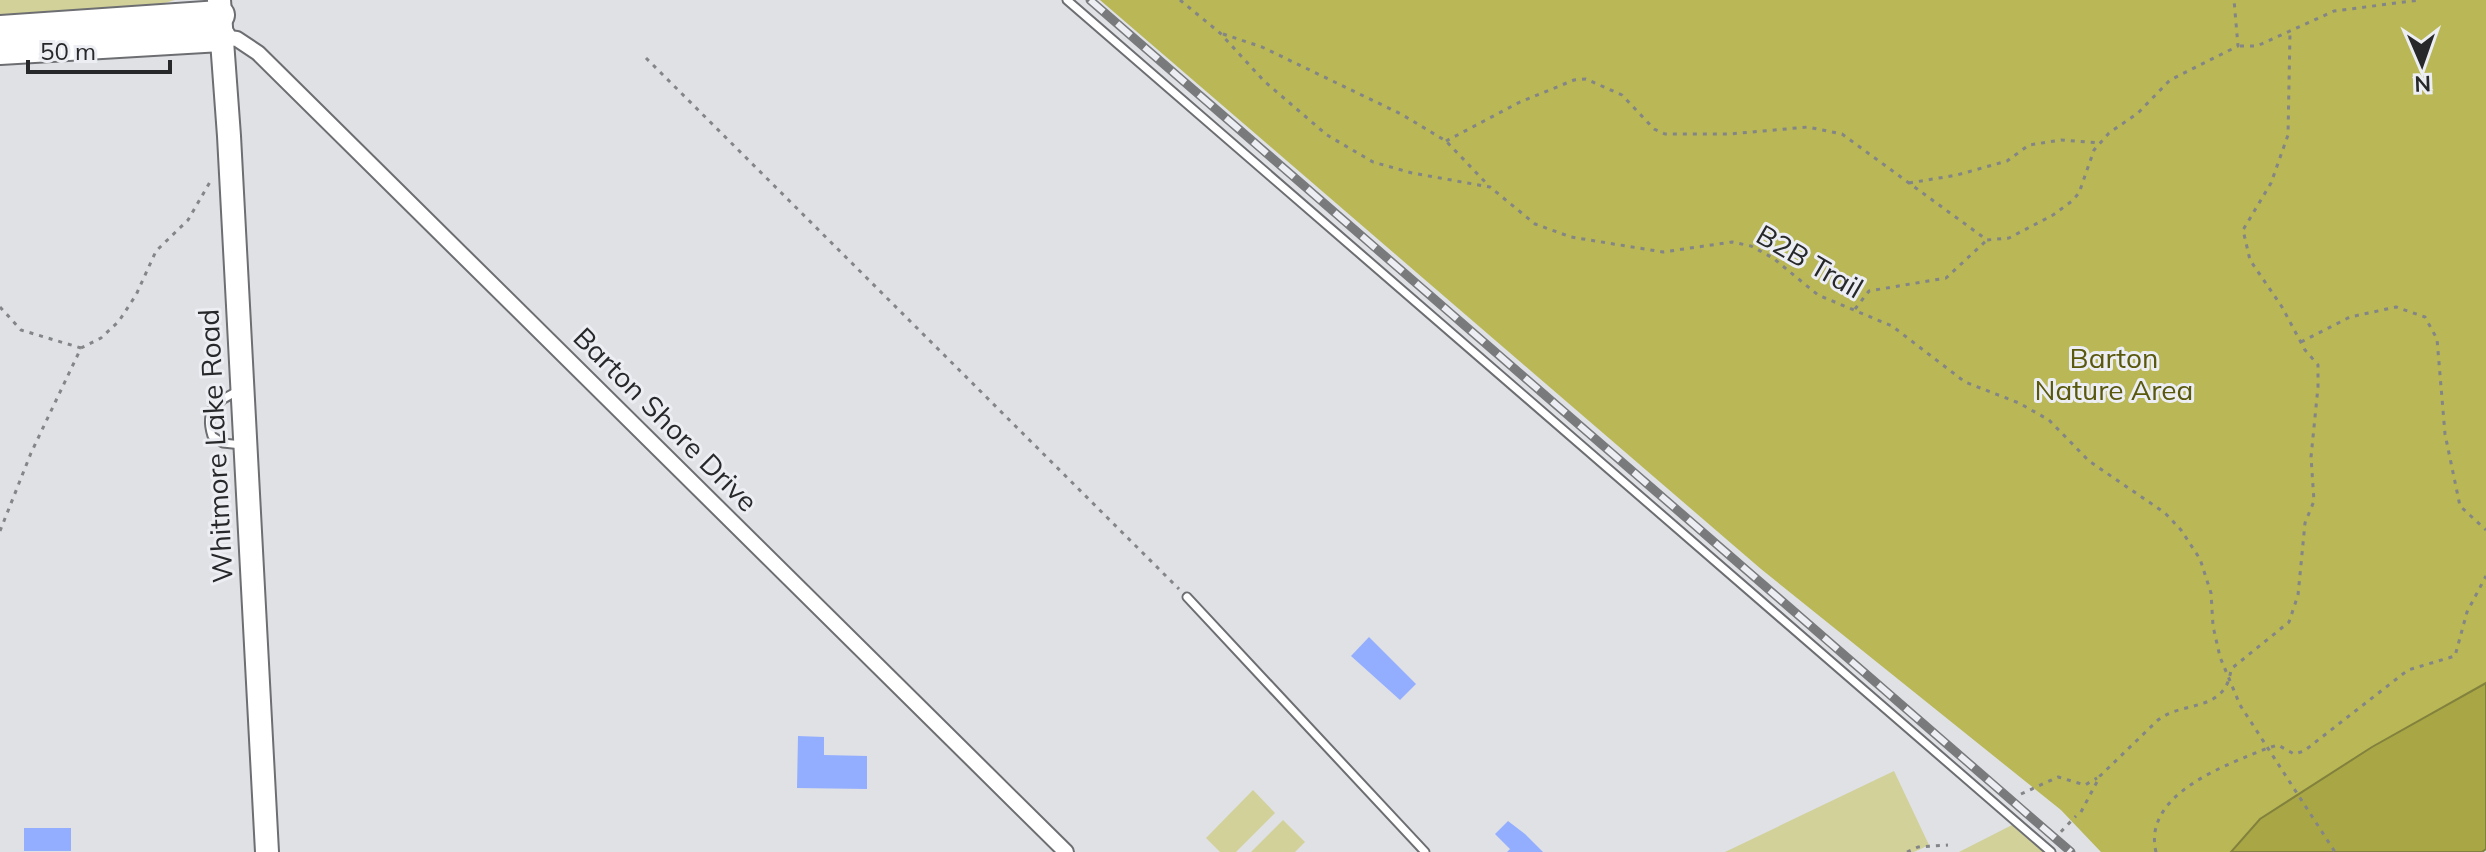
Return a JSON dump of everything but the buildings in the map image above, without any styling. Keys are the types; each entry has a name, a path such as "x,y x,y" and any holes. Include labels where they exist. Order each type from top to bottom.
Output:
{"highway":[{"path":"0,30 220,17"},
{"path":"0,50 220,17"}],"street":[{"name":"Whitmore Lake Road","path":"220,17 267,852"},
{"name":"Barton Shore Drive","path":"220,17 237,39 258,53 1066,852"}],"lane":[{"path":"1067,0 2050,851"},
{"path":"242,389 217,401 209,418 212,436 223,443 245,446"},
{"path":"1187,597 1425,852"}],"path":[{"name":"B2B Trail","path":"1180,0 1220,33 1264,81 1327,135 1373,162 1412,173 1490,187 1535,224 1571,237 1663,252 1732,242 1751,246 1773,258 1818,295 1892,326 1965,382 2019,403 2049,420 2089,461 2165,513 2181,530 2200,559 2211,593 2213,626 2230,684 2335,852"},
{"path":"2234,0 2238,46"},
{"path":"1854,310 1869,291 1946,278 1987,240 2009,238 2053,215 2079,193 2094,150 2100,143 2138,113 2170,80 2238,46 2257,46 2334,11 2420,0"},
{"path":"1220,33 1262,47 1387,107 1446,141 1490,187"},
{"path":"2021,794 2058,777 2085,785 2100,776 2165,714 2210,702 2230,684 2231,669 2289,622 2298,595 2305,523 2314,501 2311,457 2318,365 2250,260 2243,230 2271,183 2288,135 2290,33"},
{"path":"646,58 1187,597"},
{"path":"1446,141 1520,102 1574,80 1586,79 1622,95 1654,129 1665,134 1729,134 1808,127 1842,134 1987,240"},
{"path":"1909,183 1957,175 2007,161 2029,145 2061,140 2100,143"},
{"path":"0,531 31,453 81,348 101,338 119,321 136,295 156,251 188,220 211,180"},
{"path":"0,307 21,330 81,348"},
{"path":"2301,342 2350,317 2396,307 2425,317 2437,339 2445,434 2460,506 2486,530"},
{"path":"2156,852 2156,821 2202,776 2278,745 2294,754 2304,751 2408,670 2455,656 2467,612 2486,576"},
{"path":"2050,851 2055,837 2078,814 2100,776"},
{"path":"1907,852 1948,845"}],"green space":[{"path":"0,0 175,0 116,9 0,17"},
{"name":"Barton Nature Area","path":"1100,0 2486,0 2486,683 2372,747 2260,819 2231,852 2101,852 2061,810 1761,569"},
{"path":"1894,771 1929,845 1914,852 1725,852"},
{"path":"1253,790 1275,813 1236,852 1220,852 1206,838"},
{"path":"1283,820 1305,842 1295,852 1251,852"},
{"path":"2012,825 2044,852 1959,852"}],"shaded area":[{"path":"2486,683 2486,849 2482,852 2231,852 2260,819 2372,747"}],"railway":[{"path":"1090,0 2071,852"}]}
